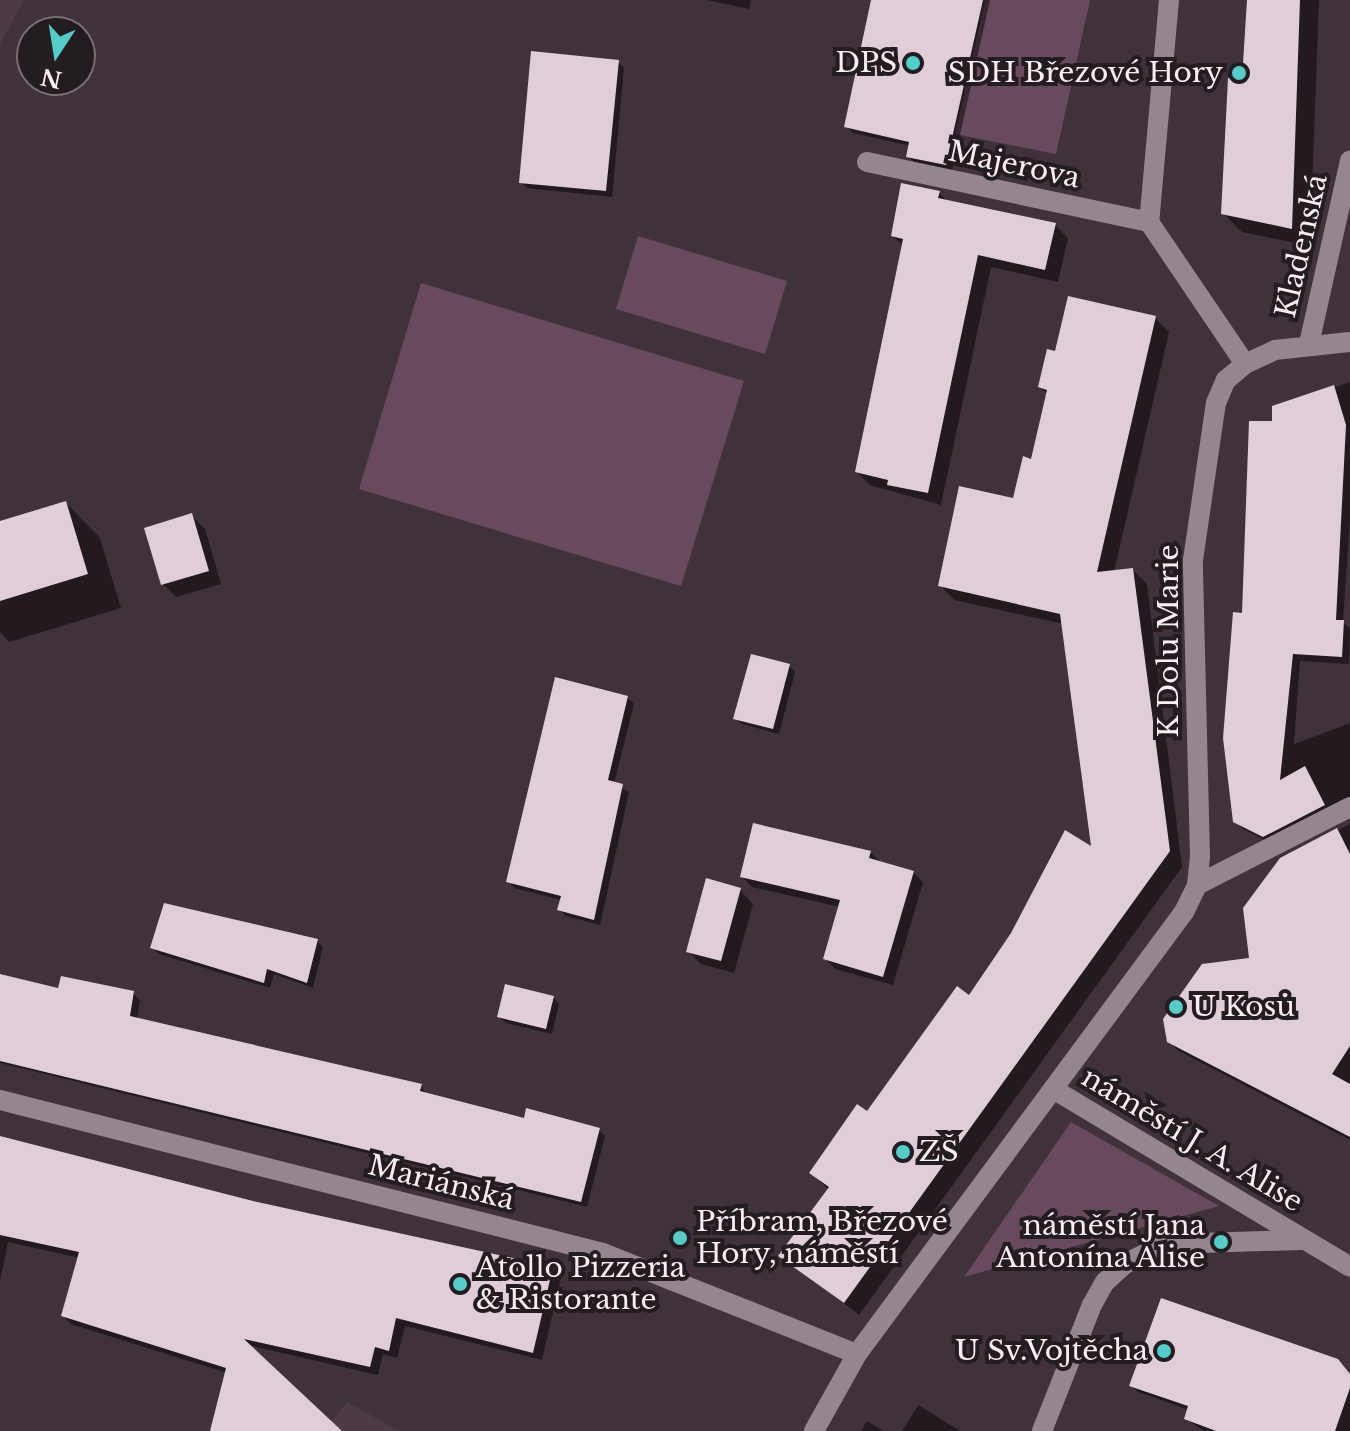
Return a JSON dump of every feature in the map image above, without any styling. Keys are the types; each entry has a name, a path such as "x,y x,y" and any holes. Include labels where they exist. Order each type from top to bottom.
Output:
{"street":[{"path":"1169,0 1149,222 1245,364"},
{"name":"Kladenská","path":"1309,344 1350,161"},
{"name":"Majerova","path":"867,162 1149,222"},
{"name":"K Dolu Marie","path":"1110,1011 1184,912 1197,885 1200,857 1193,560 1216,403 1226,380 1245,364 1275,350 1350,342"},
{"path":"1197,885 1350,807"},
{"name":"náměstí J. A. Alise","path":"814,1431 857,1354 1110,1011"},
{"name":"náměstí J. A. Alise","path":"1053,1089 1350,1267"},
{"name":"Mariánská","path":"0,1100 603,1253 857,1354"},
{"name":"náměstí J. A. Alise","path":"1042,1431 1092,1305 1105,1282 1125,1264 1157,1248 1200,1243 1301,1240"}],"shaded area":[{"path":"0,0 24,0 0,44"},
{"path":"985,0 1090,0 1056,154 955,134"},
{"path":"638,236 787,281 765,354 616,309"},
{"path":"421,283 744,381 681,586 359,489"},
{"path":"1071,1122 1219,1206 964,1277"},
{"path":"347,1402 399,1431 323,1431"}],"building":[{"name":"DPS","path":"871,0 983,0 946,165 906,157 909,142 844,127"},
{"path":"1247,0 1300,0 1292,229 1221,214 1228,78 1242,79"},
{"path":"531,51 619,60 606,191 519,183"},
{"path":"901,183 940,191 938,198 1056,223 1045,270 978,255 928,493 887,485 888,480 855,472 903,239 891,236"},
{"path":"1068,296 1156,316 1097,572 1133,568 1170,851 844,1303 778,1256 829,1187 809,1173 857,1104 867,1111 957,986 969,995 1011,933 1065,830 1091,846 1060,614 938,586 959,486 1013,498 1023,456 1031,459 1047,390 1038,387 1047,349 1055,351"},
{"path":"1334,385 1346,425 1336,620 1344,620 1342,657 1293,654 1280,780 1305,766 1325,805 1263,837 1233,822 1223,738 1233,612 1242,613 1249,421 1272,421 1272,406"},
{"path":"66,501 88,574 0,601 0,521"},
{"path":"192,513 209,571 161,585 144,528"},
{"path":"751,654 790,664 773,729 733,719"},
{"path":"555,677 628,696 608,780 623,784 594,920 557,910 561,896 506,882"},
{"path":"753,823 871,851 869,858 914,871 883,977 823,959 840,900 740,877"},
{"path":"1337,828 1350,854 1350,1046 1332,1074 1350,1084 1350,1137 1167,1042 1163,1019 1202,964 1249,958 1243,908 1280,858"},
{"path":"706,878 741,888 721,961 686,952"},
{"path":"164,903 318,939 307,983 267,969 264,983 150,948"},
{"path":"0,974 58,988 61,976 134,991 130,1016 422,1084 420,1091 524,1118 526,1108 600,1128 581,1202 0,1061"},
{"path":"505,984 554,996 546,1029 497,1017"},
{"path":"0,1136 253,1201 553,1267 533,1353 396,1318 389,1351 375,1347 370,1367 244,1339 342,1431 210,1431 226,1368 61,1316 79,1252 0,1235"},
{"path":"1161,1298 1338,1359 1350,1374 1350,1388 1335,1431 1216,1431 1184,1419 1188,1406 1129,1386"}],"place":[{"name":"DPS","path":"913,63"},
{"name":"SDH Březové Hory","path":"1239,73"},
{"name":"U Kosů","path":"1176,1007"},
{"name":"ZŠ","path":"903,1152"},
{"name":"Příbram, Březové Hory, náměstí","path":"680,1238"},
{"name":"náměstí Jana Antonína Alise","path":"1221,1242"},
{"name":"Atollo Pizzeria & Ristorante","path":"460,1284"},
{"name":"U Sv.Vojtěcha","path":"1164,1351"}]}
